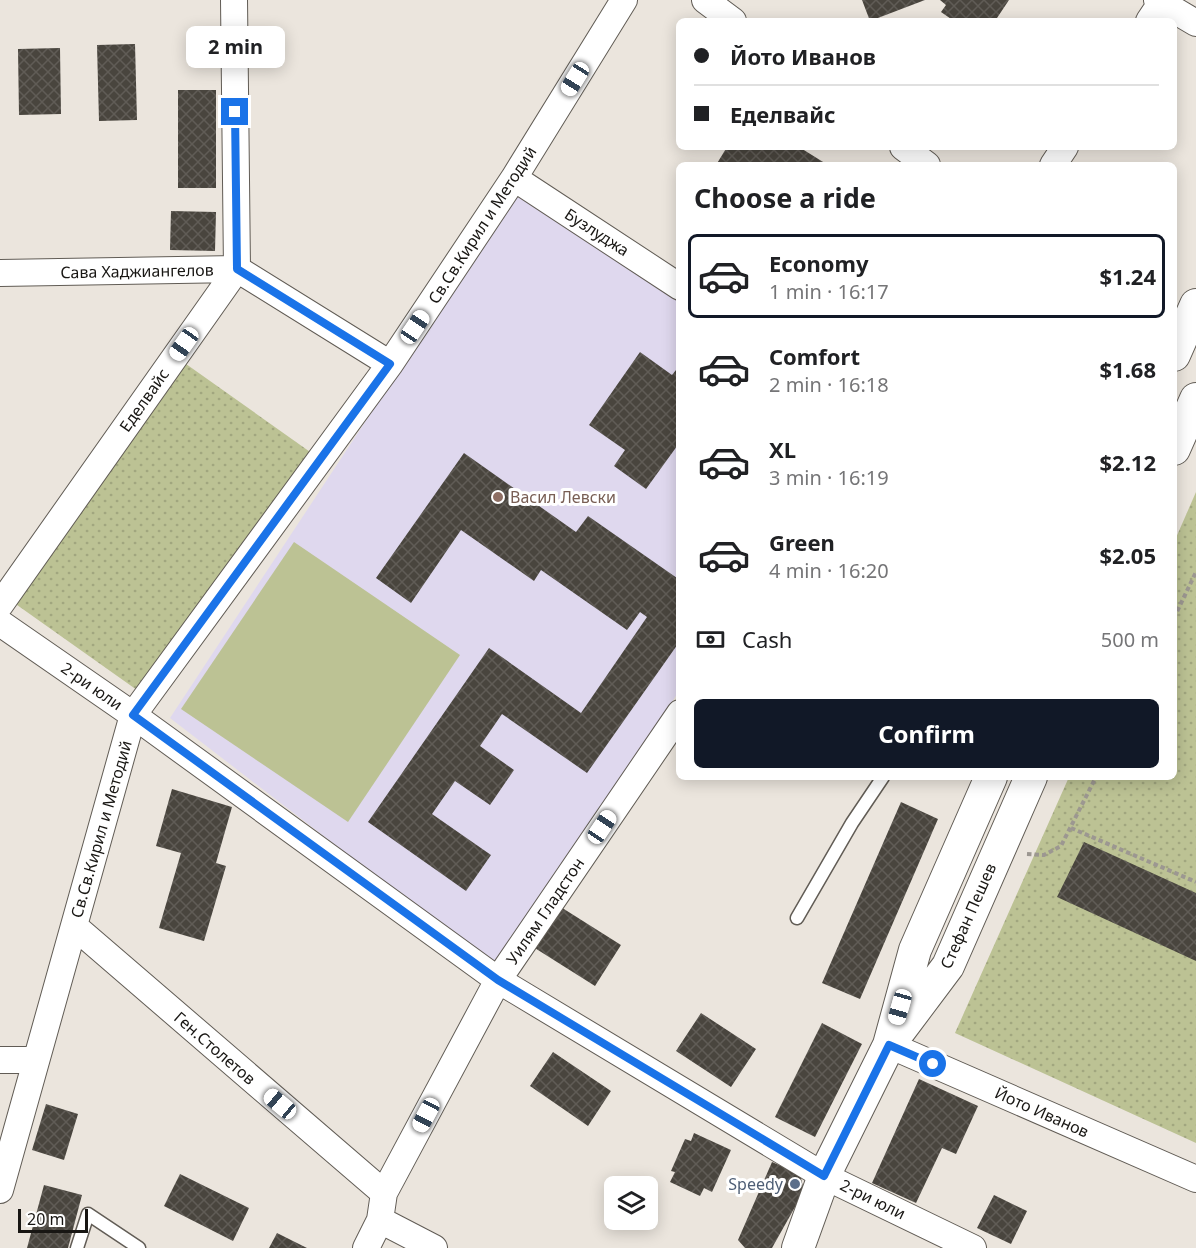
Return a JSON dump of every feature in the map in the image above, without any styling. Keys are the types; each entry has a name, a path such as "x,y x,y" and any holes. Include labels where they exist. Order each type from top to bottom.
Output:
{"street":[{"path":"234,0 237,269"},
{"name":"Св.Св.Кирил и Методий","path":"0,1190 11,1109 35,1060 133,715 390,364 514,178 624,0"},
{"path":"705,0 729,18"},
{"path":"1155,8 1196,23"},
{"path":"907,150 923,162"},
{"name":"Бузлуджа","path":"514,178 676,284"},
{"name":"Сава Хаджиангелов","path":"0,273 237,269 390,364"},
{"name":"Еделвайс","path":"0,605 237,269"},
{"path":"1177,348 1196,305"},
{"path":"1177,442 1196,399"},
{"name":"2-ри юли","path":"0,623 133,715 498,980 824,1176 973,1248"},
{"name":"Уилям Гладстон","path":"366,1248 380,1220 384,1193 498,980 676,719"},
{"name":"Стефан Пешев","path":"889,1045 915,950 990,780"},
{"path":"1002,780 1027,787"},
{"name":"Стефан Пешев","path":"798,1248 824,1176 889,1045 948,966 1027,787"},
{"name":"Ген.Столетов","path":"74,926 384,1193"},
{"name":"Йото Иванов","path":"889,1045 1196,1179"},
{"path":"0,1060 35,1060"},
{"path":"380,1220 434,1248"}],"lane":[{"path":"797,918 852,823 881,780"},
{"path":"77,1248 88,1214 139,1248"}],"path":[{"path":"1177,612 1196,572"},
{"path":"1190,587 1196,582"},
{"path":"999,846 1024,854 1044,855 1061,846 1095,780"},
{"path":"1071,828 1196,882"}],"shaded area":[{"name":"Васил Левски","path":"516,193 676,300 676,696 495,968 170,718"}],"green space":[{"path":"179,359 313,454 144,695 10,600"},
{"path":"1196,492 1196,1143 955,1033 1068,780 1177,780 1177,535"},
{"path":"294,542 460,655 348,822 181,709"}],"building":[{"path":"862,0 925,0 878,18 869,18"},
{"path":"940,0 1009,0 997,18 950,18 941,12 946,5"},
{"path":"135,44 137,120 99,121 97,45"},
{"path":"60,48 61,114 19,115 18,49"},
{"path":"178,90 216,90 216,188 178,188"},
{"path":"725,150 804,150 823,162 718,162"},
{"path":"171,211 216,212 215,251 170,250"},
{"path":"640,352 672,375 676,370 676,448 646,489 614,466 625,450 589,425"},
{"path":"464,453 576,532 588,516 676,577 676,647 587,773 502,714 480,746 514,770 490,805 455,781 432,814 491,855 466,891 368,822 489,648 581,713 647,617 640,612 627,630 541,570 534,581 461,530 411,603 376,578"},
{"path":"172,789 232,807 216,863 226,866 204,941 159,928 181,853 156,846"},
{"path":"901,802 938,819 860,999 822,983"},
{"path":"1084,842 1196,893 1196,961 1057,897"},
{"path":"556,904 621,945 595,986 530,945"},
{"path":"701,1013 756,1049 731,1087 676,1051"},
{"path":"822,1023 862,1044 815,1137 775,1117"},
{"path":"553,1052 611,1091 588,1126 530,1086"},
{"path":"919,1079 978,1106 956,1154 942,1148 916,1203 872,1183"},
{"path":"46,1104 78,1114 64,1160 32,1150"},
{"path":"694,1133 731,1150 712,1192 704,1188 700,1196 670,1182 675,1172 671,1171 685,1139 691,1141"},
{"path":"772,1162 800,1174 804,1191 772,1248 745,1248 738,1240"},
{"path":"180,1174 249,1208 233,1241 164,1206"},
{"path":"44,1185 82,1195 68,1248 27,1248"},
{"path":"994,1195 1027,1211 1011,1244 977,1228"},
{"path":"277,1233 307,1248 269,1248"}],"place":[{"name":"Васил Левски","path":"498,497"},
{"name":"Speedy","path":"795,1184"}],"route":[{"path":"235,112 237,269 390,364 133,715 498,980 824,1176 889,1045 933,1064"}]}
